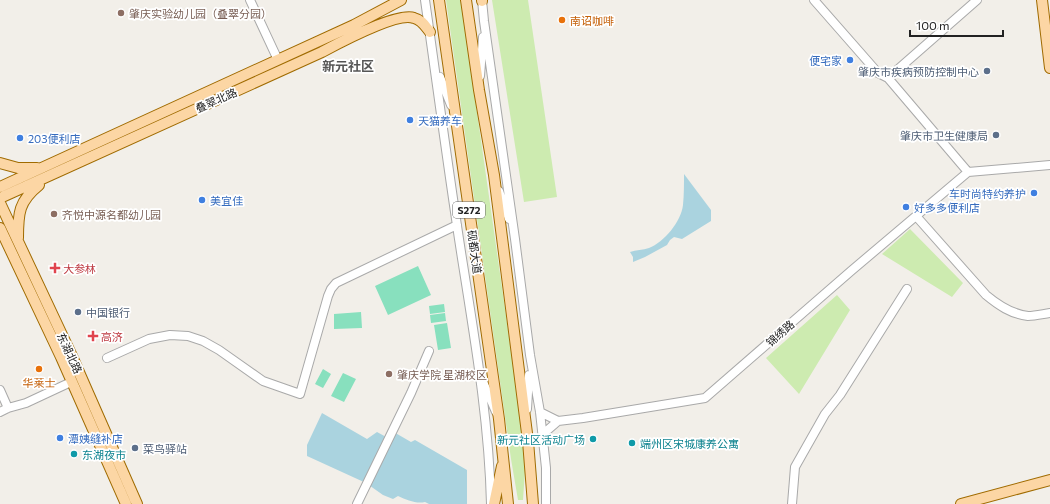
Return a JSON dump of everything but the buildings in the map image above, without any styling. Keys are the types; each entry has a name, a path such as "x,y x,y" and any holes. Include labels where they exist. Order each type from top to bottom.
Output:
{"main road":[{"name":"叠翠北路","path":"0,187 354,25 401,0"},
{"name":"砚都大道","path":"440,0 510,504"},
{"name":"S272","path":"466,0 479,90 494,175 526,420 530,503"},
{"path":"1042,0 1050,68"},
{"path":"384,10 389,12 390,16 386,23"},
{"name":"叠翠北路","path":"0,198 322,52 357,34 401,18 413,17 424,24 430,32"},
{"path":"0,163 18,168 41,168 46,178 30,192 25,198 21,207 18,224 18,241"},
{"name":"东湖北路","path":"0,203 3,225 126,504"},
{"name":"东湖北路","path":"3,225 18,241 137,504"},
{"path":"492,504 504,458"},
{"path":"961,504 1048,479"}],"street":[{"path":"250,0 278,60"},
{"name":"砚都大道","path":"425,0 480,374 490,468 492,504"},
{"path":"482,0 530,355 543,434 546,468 546,504"},
{"path":"814,0 878,73 888,78 968,172 1050,165"},
{"path":"888,78 977,0"},
{"path":"479,90 484,21"},
{"path":"435,63 456,117"},
{"name":"锦绣路","path":"558,421 705,398 968,172"},
{"path":"494,175 515,239"},
{"path":"916,216 986,295 1000,306 1016,314 1029,316 1050,313"},
{"path":"107,358 149,339 170,335 188,336 203,341 219,350 263,381 300,394 328,296 336,283 457,225"},
{"path":"792,504 795,467 825,414 840,395 907,289"},
{"path":"357,504 411,393 429,351"},
{"path":"526,420 530,355"},
{"path":"480,374 499,420"},
{"path":"0,412 26,403 71,382"},
{"path":"0,390 8,408"},
{"path":"540,412 558,421 543,434"}],"green space":[{"path":"446,0 461,0 526,456 523,500 518,500 511,459"},
{"path":"492,0 528,0 557,197 524,202"},
{"path":"910,229 963,283 952,297 882,254"},
{"path":"418,266 431,295 388,315 375,286"},
{"path":"837,295 850,310 799,394 766,358"},
{"path":"444,304 445,312 430,314 429,306"},
{"path":"361,312 362,328 334,329 334,314"},
{"path":"445,313 446,321 431,323 430,315"},
{"path":"447,323 451,348 438,350 434,325"},
{"path":"323,369 331,374 323,388 315,384"},
{"path":"343,373 356,379 344,402 331,396"}],"water":[{"path":"684,174 711,210 711,221 682,239 674,237 667,245 633,262 633,257 630,252 647,249 655,245 671,231 679,218 683,205"},
{"path":"322,413 367,439 377,432 388,438 392,431 411,442 415,440 467,470 467,504 429,504 425,502 412,501 398,496 393,499 383,495 366,483 307,456 307,445"}],"place":[{"name":"肇庆实验幼儿园（叠翠分园）","path":"121,13"},
{"name":"南诏咖啡","path":"562,20"},
{"name":"便宅家","path":"850,60"},
{"name":"肇庆市疾病预防控制中心","path":"987,71"},
{"name":"天猫养车","path":"410,120"},
{"name":"肇庆市卫生健康局","path":"996,135"},
{"name":"203便利店","path":"20,138"},
{"name":"车时尚特约养护","path":"1034,193"},
{"name":"美宜佳","path":"202,200"},
{"name":"好多多便利店","path":"906,207"},
{"name":"齐悦中源名都幼儿园","path":"54,214"},
{"name":"大参林","path":"55,268"},
{"name":"中国银行","path":"78,312"},
{"name":"高济","path":"93,336"},
{"name":"华莱士","path":"39,369"},
{"name":"肇庆学院 星湖校区","path":"389,374"},
{"name":"潭姨缝补店","path":"60,438"},
{"name":"新元社区活动广场","path":"593,439"},
{"name":"端州区宋城康养公寓","path":"632,443"},
{"name":"菜鸟驿站","path":"135,448"},
{"name":"东湖夜市","path":"74,454"}],"district":[{"name":"新元社区","path":"348,66"}]}
